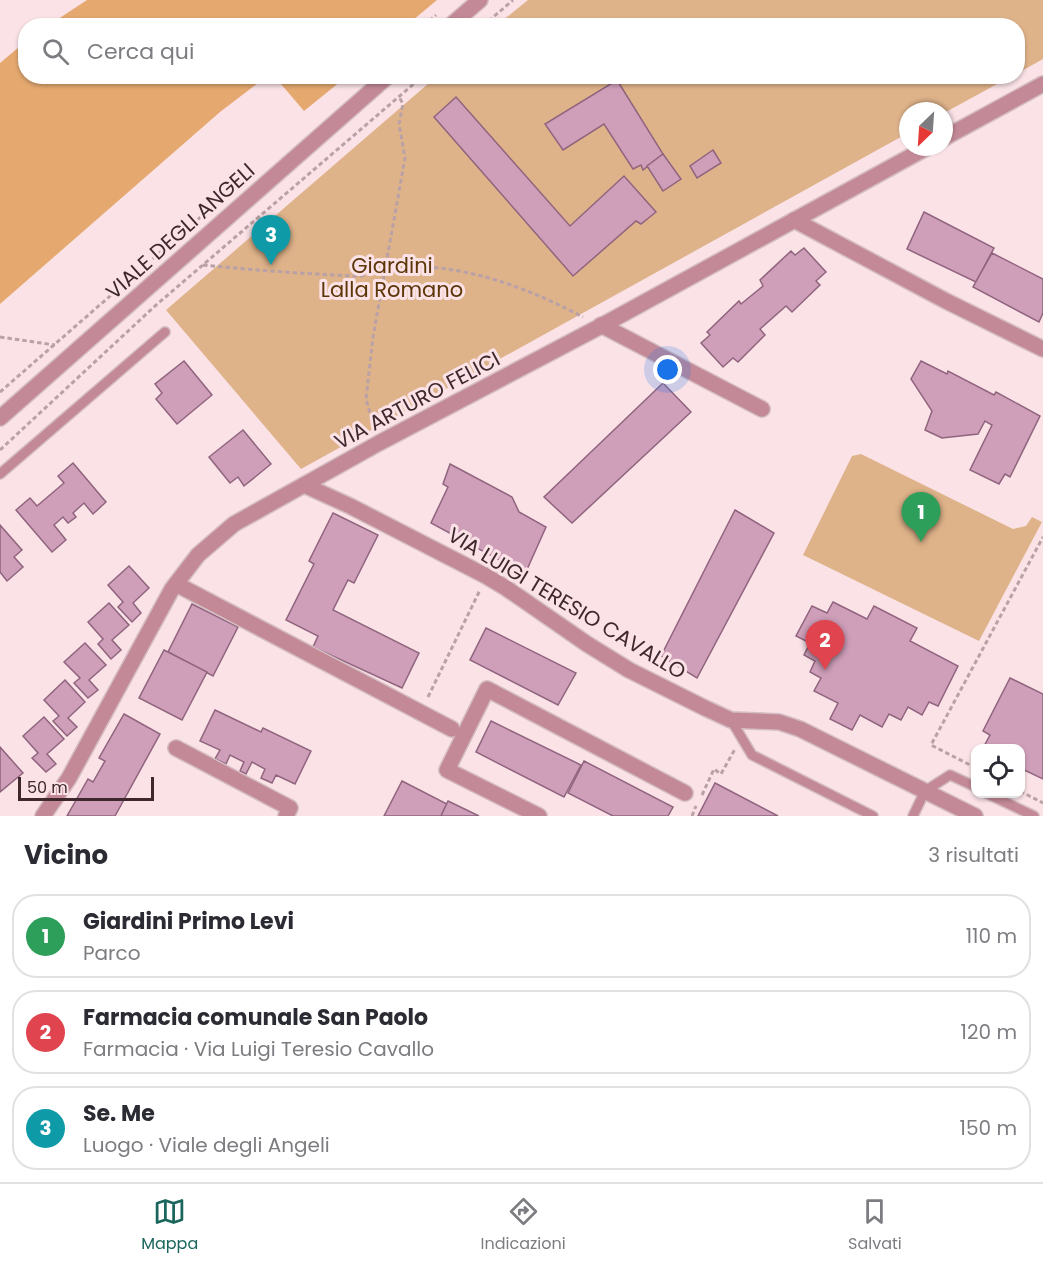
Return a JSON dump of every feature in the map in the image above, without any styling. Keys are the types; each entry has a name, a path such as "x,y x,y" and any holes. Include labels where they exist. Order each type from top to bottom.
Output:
{"street":[{"path":"459,18 480,0"},
{"name":"VIALE DEGLI ANGELI","path":"0,418 379,84"},
{"path":"953,133 1043,84"},
{"name":"VIA ARTURO FELICI","path":"43,816 69,778 176,584 198,555 234,524 379,443 911,156"},
{"path":"794,220 1043,349"},
{"path":"601,325 762,409"},
{"name":"VIA LUIGI TERESIO CAVALLO","path":"304,485 486,576 629,670 731,720 779,722 800,729 975,816"},
{"path":"176,584 452,729"},
{"path":"539,816 447,770 487,689 685,793"},
{"path":"176,748 290,808 286,816"}],"lane":[{"path":"0,474 165,332"},
{"path":"731,720 752,755 873,816"},
{"path":"913,816 925,791 950,775 971,785"},
{"path":"996,798 1034,816"}],"path":[{"path":"492,18 513,0"},
{"path":"0,450 203,265 414,84"},
{"path":"379,443 366,399 373,338 405,158 399,124 402,104 399,97"},
{"path":"203,265 273,272 358,276 406,266 458,269 491,277 552,300 601,325"},
{"path":"0,337 54,344 77,350"},
{"path":"971,766 931,745 1043,537"},
{"path":"420,712 486,576"},
{"path":"692,816 714,769 721,774 742,738"},
{"path":"1025,794 1043,803"}],"green space":[{"path":"528,0 1043,0 1043,59 1025,69 1025,18 506,18"},
{"name":"Giardini Lalla Romano","path":"428,84 997,84 953,108 953,102 899,102 899,138 301,469 166,310"},
{"path":"861,454 1013,529 1026,526 1032,517 1042,522 979,641 803,555 852,456"}],"shaded area":[{"path":"87,0 437,0 415,18 60,18"},
{"path":"18,48 18,84 257,84 220,112 0,304 0,63"},
{"path":"281,84 337,84 304,111"}],"building":[{"path":"610,84 619,84 663,154 643,170 641,165 633,169 604,124 563,150 545,124"},
{"path":"456,97 570,226 624,176 656,212 641,224 636,221 573,276 434,117"},
{"path":"713,150 721,163 697,178 690,166"},
{"path":"663,154 681,179 663,191 647,166"},
{"path":"924,212 994,248 976,282 907,249"},
{"path":"804,248 826,272 816,281 820,285 792,312 786,306 760,329 765,335 738,362 733,358 723,367 701,343 710,335 707,332 739,301 741,304 763,286 760,280 791,251 795,255"},
{"path":"992,253 1043,279 1043,313 1039,322 973,287"},
{"path":"184,361 212,395 177,424 156,399 162,393 155,384"},
{"path":"921,361 947,374 948,371 994,395 996,392 1040,416 1010,477 1005,474 999,484 970,470 992,425 985,421 978,434 942,438 925,430 932,411 911,379"},
{"path":"663,383 691,412 572,523 544,497"},
{"path":"243,430 271,464 244,486 238,477 230,483 209,457"},
{"path":"73,463 106,502 93,514 84,503 73,513 76,517 68,523 63,517 54,525 66,540 52,552 16,510 30,498 37,506 64,483 58,476"},
{"path":"450,464 512,497 519,512 546,527 525,574 431,523 448,487 443,484"},
{"path":"735,510 774,533 697,678 661,656"},
{"path":"333,513 378,535 354,583 348,580 333,610 419,653 402,688 313,647 318,636 286,620 314,564 309,561"},
{"path":"0,525 22,550 14,557 23,567 7,581 0,572"},
{"path":"129,566 149,588 133,603 141,613 132,622 118,607 123,602 108,585"},
{"path":"833,602 867,619 874,606 917,628 910,641 958,666 938,706 929,702 922,715 908,707 901,720 889,714 882,727 860,715 852,730 830,719 838,703 814,691 821,678 810,672 815,661 804,655 810,643 796,636 812,606 827,613"},
{"path":"109,603 129,625 112,640 121,650 111,659 98,644 103,639 88,622"},
{"path":"192,604 238,627 213,676 168,652"},
{"path":"486,628 576,673 558,705 470,660"},
{"path":"85,643 106,665 89,680 98,690 88,698 74,683 80,678 64,662"},
{"path":"164,650 207,672 182,720 139,698"},
{"path":"1010,678 1043,694 1043,779 1025,770 1025,744 985,744 990,735 983,731"},
{"path":"65,680 85,702 68,718 77,727 67,736 53,721 59,716 44,700"},
{"path":"215,710 261,732 263,728 311,751 295,784 276,775 272,783 261,778 265,769 252,762 246,774 240,771 244,762 230,755 226,764 215,759 220,750 200,741"},
{"path":"124,714 160,734 115,816 67,816 88,779 93,782 105,761 99,758"},
{"path":"44,717 64,739 47,754 56,764 46,772 32,758 38,753 23,736"},
{"path":"491,721 581,765 564,797 476,752"},
{"path":"0,747 23,773 0,792"},
{"path":"584,761 673,807 668,816 613,816 568,793"},
{"path":"402,781 447,804 441,816 384,816"},
{"path":"715,783 778,816 698,816"},
{"path":"448,801 479,816 441,816"}],"place":[{"name":"Se. Me","path":"271,265"},
{"name":"Giardini Primo Levi","path":"921,542"},
{"name":"Farmacia comunale San Paolo","path":"825,670"}]}
